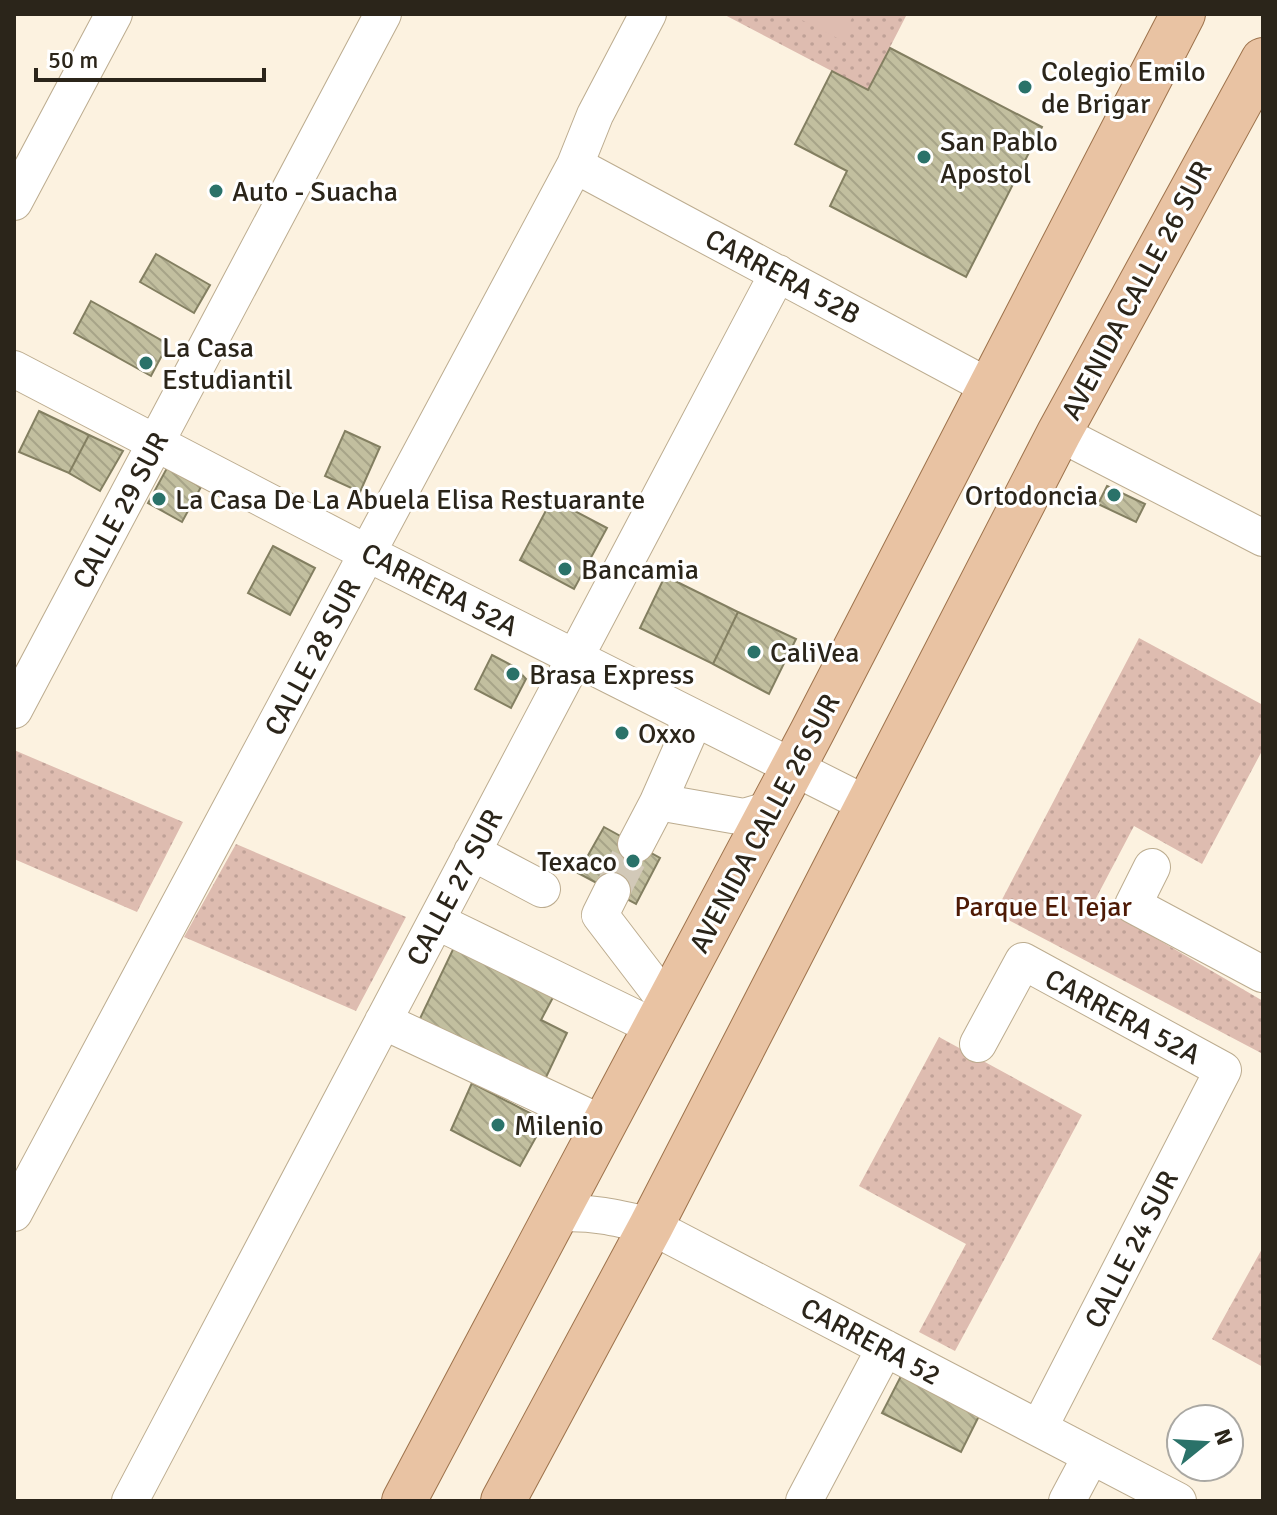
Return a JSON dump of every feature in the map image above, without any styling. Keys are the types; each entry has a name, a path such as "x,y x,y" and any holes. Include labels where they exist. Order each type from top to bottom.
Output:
{"main road":[{"name":"AVENIDA CALLE 26 SUR","path":"404,1501 794,767 1183,14"},
{"name":"AVENIDA CALLE 26 SUR","path":"503,1501 651,1226 1059,433 1263,60"},
{"path":"1207,159 1263,76"}],"street":[{"path":"14,202 114,14"},
{"name":"CALLE 29 SUR","path":"14,710 383,14"},
{"name":"CALLE 28 SUR","path":"14,1213 575,165 595,115 648,14"},
{"name":"CARRERA 52B","path":"575,165 991,388"},
{"name":"CALLE 27 SUR","path":"130,1501 778,273"},
{"name":"CARRERA 52A","path":"14,369 367,553 868,805"},
{"path":"1059,433 1263,538"},
{"path":"636,844 688,734 685,715"},
{"path":"658,802 744,817 771,809"},
{"path":"472,852 542,889"},
{"path":"1152,867 1133,905 1262,973"},
{"path":"612,891 600,915 662,1016"},
{"path":"436,921 662,1016"},
{"name":"CARRERA 52A","path":"978,1044 1023,961 1223,1070"},
{"path":"383,1021 603,1124"},
{"name":"CALLE 24 SUR","path":"1039,1428 1223,1070"},
{"name":"CARRERA 52","path":"556,1214 581,1212 608,1215 651,1226 1178,1501"},
{"path":"804,1501 885,1348"},
{"path":"1067,1501 1091,1456"}],"green space":[{"path":"723,14 907,14 868,90"},
{"path":"790,14 854,14 841,40"},
{"name":"Parque El Tejar","path":"1139,638 1263,705 1263,749 1202,864 1134,826 1094,902 1263,1001 1263,1054 995,913"},
{"path":"14,750 183,822 137,912 14,859"},
{"path":"236,844 406,917 356,1011 184,937"},
{"path":"939,1037 1082,1115 955,1351 919,1332 966,1244 859,1186"},
{"path":"1263,1247 1263,1367 1212,1339"}],"building":[{"name":"San Pablo Apostol","path":"890,48 1042,127 966,277 830,206 847,171 795,144 832,71 868,90"},
{"path":"156,254 210,285 194,313 140,282"},
{"path":"91,301 168,344 151,376 74,333"},
{"path":"39,411 89,435 69,473 19,452"},
{"path":"345,431 380,447 360,492 325,476"},
{"path":"89,435 123,451 100,491 69,473"},
{"path":"167,468 201,487 182,522 148,503"},
{"name":"Ortodoncia","path":"1107,486 1145,504 1136,522 1098,504"},
{"path":"552,499 607,528 574,589 520,560"},
{"path":"273,546 315,568 290,615 248,593"},
{"path":"665,576 738,612 713,664 640,628"},
{"name":"CaliVea","path":"738,612 796,639 769,694 713,664"},
{"path":"492,655 515,667 526,679 511,708 475,689"},
{"path":"604,827 660,858 636,904 578,873"},
{"path":"458,939 558,988 541,1020 567,1033 540,1090 415,1029"},
{"name":"Milenio","path":"472,1083 545,1121 520,1166 451,1130"},
{"path":"901,1376 979,1416 961,1452 882,1413"}],"tunnel":[{"path":"612,891 636,844"}],"place":[{"name":"Colegio Emilo de Brigar","path":"1025,87"},
{"name":"San Pablo Apostol","path":"924,157"},
{"name":"Auto - Suacha","path":"216,191"},
{"name":"La Casa Estudiantil","path":"146,363"},
{"name":"Ortodoncia","path":"1114,495"},
{"name":"La Casa De La Abuela Elisa Restuarante","path":"159,499"},
{"name":"Bancamia","path":"565,569"},
{"name":"CaliVea","path":"754,652"},
{"name":"Brasa Express","path":"513,674"},
{"name":"Oxxo","path":"622,733"},
{"name":"Texaco","path":"633,861"},
{"name":"Milenio","path":"498,1125"}]}
